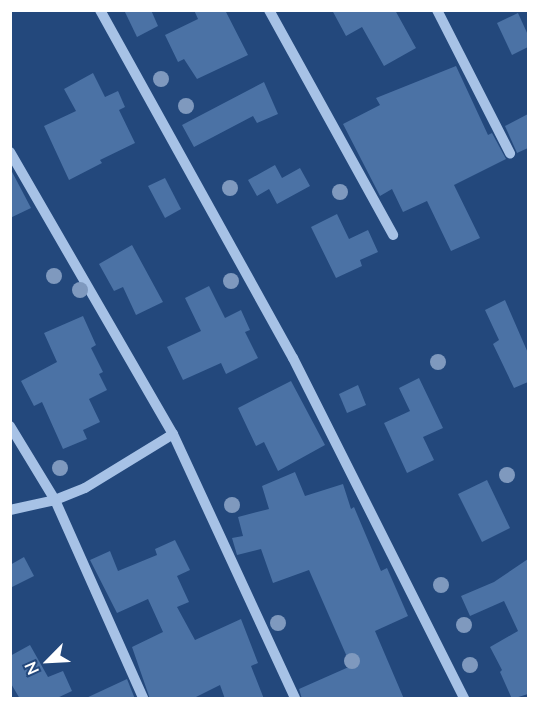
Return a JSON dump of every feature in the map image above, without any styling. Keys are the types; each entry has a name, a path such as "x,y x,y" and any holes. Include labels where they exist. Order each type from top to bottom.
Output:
{"street":[{"path":"100,10 293,358 464,699"},
{"path":"269,10 393,235"},
{"path":"437,10 510,153"},
{"path":"10,152 173,434 295,699"},
{"path":"10,426 55,500 143,699"},
{"path":"10,510 55,500 85,488 173,434"}],"building":[{"path":"124,10 151,10 158,26 137,37"},
{"path":"194,10 225,10 248,55 197,79 184,59 178,62 165,35 198,19"},
{"path":"332,10 395,10 416,48 384,66 362,27 346,36"},
{"path":"518,13 528,35 528,47 512,55 497,23"},
{"path":"456,66 488,135 492,133 506,159 454,185 480,238 451,251 427,201 403,212 392,189 380,196 343,124 380,105 376,98"},
{"path":"93,73 105,97 118,91 125,107 119,110 135,143 100,160 102,163 69,180 44,126 76,111 64,89"},
{"path":"264,82 278,114 257,123 253,116 194,147 182,125"},
{"path":"528,114 528,148 517,153 505,126"},
{"path":"275,165 282,178 300,168 310,186 277,204 269,189 257,196 248,180"},
{"path":"10,168 31,208 10,218"},
{"path":"165,178 181,209 165,218 148,186"},
{"path":"337,214 349,239 368,230 378,252 360,260 362,266 336,278 311,227"},
{"path":"132,245 163,302 136,315 123,287 114,291 99,264"},
{"path":"209,286 225,318 241,310 250,330 245,332 258,358 226,374 221,363 183,380 167,347 201,331 185,298"},
{"path":"505,300 528,353 528,382 514,388 493,344 499,340 485,310"},
{"path":"83,316 96,345 91,348 103,372 99,374 107,390 89,399 100,422 83,430 87,439 63,449 42,402 34,406 21,381 57,362 44,333"},
{"path":"419,378 443,428 423,437 434,460 407,473 384,423 410,411 399,388"},
{"path":"291,381 325,445 278,471 264,442 256,446 238,408"},
{"path":"358,385 366,405 347,413 339,394"},
{"path":"295,472 305,496 343,484 351,509 354,507 381,571 387,568 408,616 375,631 404,699 302,699 299,689 351,666 309,570 273,583 261,549 237,555 232,538 243,536 238,517 269,509 262,486"},
{"path":"487,480 510,528 482,542 458,494"},
{"path":"175,540 190,570 177,576 189,602 177,607 195,640 241,619 258,663 251,666 264,699 225,699 220,685 192,699 150,699 132,647 163,632 148,599 117,613 90,560 110,551 118,571 157,555 155,549"},
{"path":"24,557 34,576 10,588 10,565"},
{"path":"528,559 528,694 512,699 500,672 502,670 490,647 518,631 504,601 470,616 461,596 494,582"},
{"path":"30,645 48,677 63,671 72,691 55,699 20,699 10,682 10,656"},
{"path":"127,679 135,699 84,699"}]}
